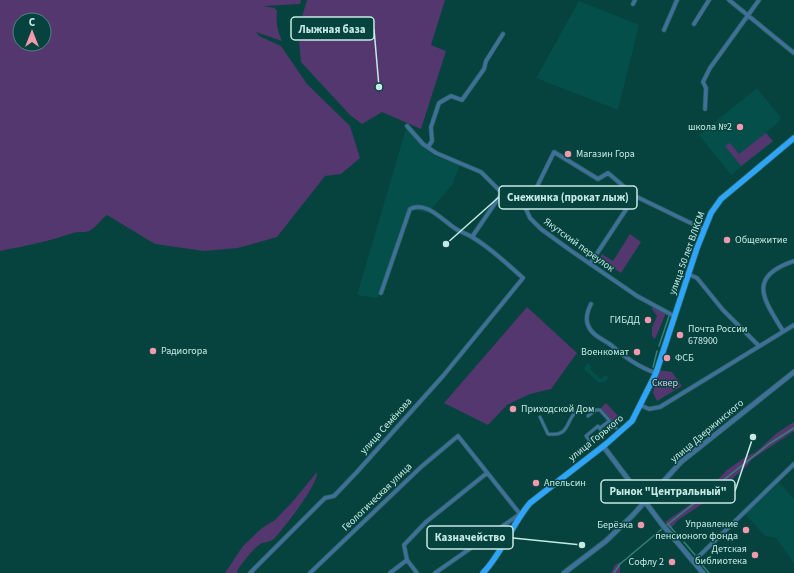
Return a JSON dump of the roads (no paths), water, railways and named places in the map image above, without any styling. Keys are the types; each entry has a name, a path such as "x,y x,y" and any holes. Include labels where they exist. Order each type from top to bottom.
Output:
{"main road":[{"name":"улица 50 лет ВЛКСМ","path":"640,405 656,373 703,229 710,213 721,199 794,138"},
{"name":"улица Горького","path":"520,514 530,503 603,446 632,421 640,405"},
{"path":"482,573 499,553 520,514"}],"street":[{"path":"633,4 635,0"},
{"path":"664,30 677,0"},
{"path":"694,24 709,0"},
{"path":"729,0 794,53"},
{"path":"705,109 706,88 703,82 710,68 759,0"},
{"path":"428,147 432,141 431,127 439,103 451,96 462,100 484,68 486,61 503,34"},
{"name":"Якутский переулок","path":"407,126 436,153 478,170 502,193 526,209 530,218 541,229 590,264 637,296 674,316"},
{"path":"526,209 554,152 598,179 608,173 635,196 703,229"},
{"path":"381,293 410,209 416,206 429,210 455,228 472,237 502,193"},
{"path":"590,264 635,196"},
{"name":"улица Семёнова","path":"250,573 325,498 334,496 356,473 443,376 523,278 496,254 472,237"},
{"path":"783,331 764,300 764,282 770,273 794,261"},
{"path":"688,274 697,278 723,310 759,346"},
{"path":"591,304 588,311 587,324 594,334 611,345 622,356 638,366 656,373"},
{"path":"640,405 649,409 660,407 794,325"},
{"name":"улица Дзержинского","path":"564,573 606,541 646,501 681,462 794,372"},
{"path":"588,416 596,410 600,410 616,428"},
{"path":"540,417 548,434 553,435 565,430 573,415 577,411"},
{"path":"600,428 602,432 590,441 586,436 598,426 600,428 609,421"},
{"name":"Геологическая улица","path":"310,573 421,467 458,436 487,472"},
{"path":"603,446 646,501 661,523 703,573"},
{"path":"693,562 794,464"},
{"path":"417,573 407,560 404,544 426,522 487,472 520,514"},
{"name":"улица Горького","path":"435,573 520,514"},
{"path":"390,573 407,560"}],"waterway":[{"path":"659,346 669,316"},
{"path":"653,367 657,351"},
{"path":"614,573 620,564 663,528 769,444 794,428"},
{"path":"668,524 678,536"},
{"path":"684,542 695,555"},
{"path":"698,560 709,573"}],"place":[{"name":"Лыжная база","path":"379,87"},
{"name":"школа №2","path":"740,127"},
{"name":"Магазин Гора","path":"568,154"},
{"name":"Общежитие","path":"727,240"},
{"name":"Снежинка (прокат лыж)","path":"446,244"},
{"name":"ГИБДД","path":"648,320"},
{"name":"Почта России 678900","path":"680,335"},
{"name":"Радиогора","path":"153,351"},
{"name":"Военкомат","path":"637,352"},
{"name":"ФСБ","path":"667,358"},
{"name":"Приходской Дом","path":"513,409"},
{"name":"Рынок \"Центральный\"","path":"753,437"},
{"name":"Апельсин","path":"536,483"},
{"name":"Берёзка","path":"641,525"},
{"name":"Управление пенсионого фонда","path":"746,530"},
{"name":"Казначейство","path":"582,545"},
{"name":"Детская библиотека","path":"755,555"},
{"name":"Софлу 2","path":"672,562"}],"park label":[{"name":"Сквер","path":"665,383"}]}
